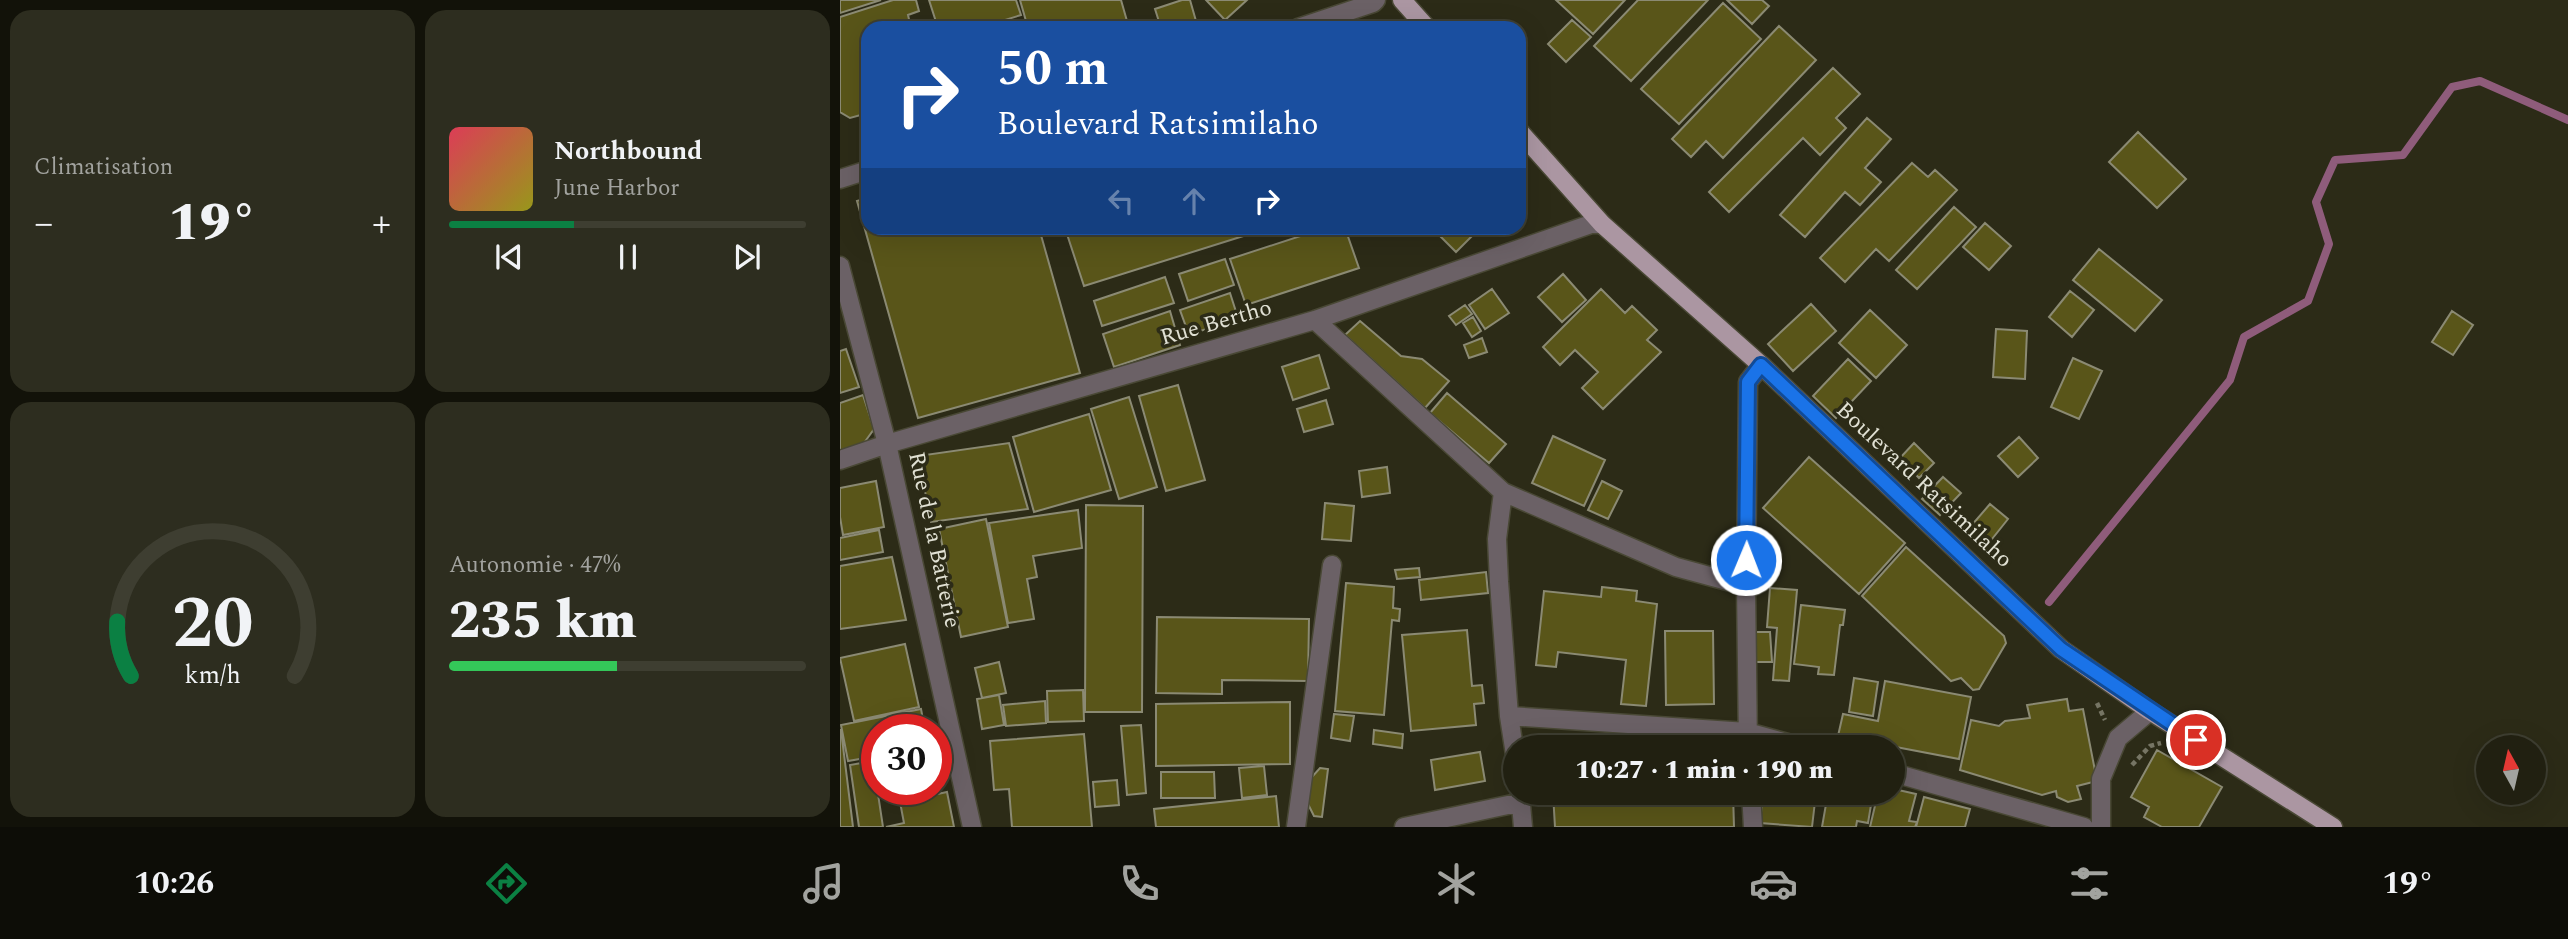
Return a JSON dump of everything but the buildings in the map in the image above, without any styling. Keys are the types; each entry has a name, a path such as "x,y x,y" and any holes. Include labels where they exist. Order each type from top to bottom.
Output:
{"main road":[{"path":"1402,0 1421,21"},
{"name":"Boulevard Ratsimilaho","path":"1526,139 1602,224 1761,365 2061,649 2150,711 2333,827"}],"street":[{"path":"1319,21 1376,0"},
{"path":"840,179 861,172"},
{"name":"Rue Bertho","path":"840,460 1315,320 1591,224 1602,224"},
{"name":"Rue de la Batterie","path":"840,266 887,444 972,827"},
{"path":"1315,320 1503,492 1675,567 1745,586"},
{"path":"1748,735 1745,586 1748,382 1761,365"},
{"path":"1503,492 1497,539 1512,735"},
{"path":"1296,827 1332,565"},
{"path":"2101,827 2101,779 2118,738 2150,711"},
{"path":"1509,716 1706,735"},
{"path":"1905,776 2084,827"},
{"path":"1404,827 1503,802"},
{"path":"1522,805 1523,827"},
{"path":"1752,805 1753,827"}],"path":[{"path":"2125,772 2150,746 2169,740"}],"waterway":[{"path":"2049,602 2230,380 2244,337 2308,301 2329,244 2316,202 2335,160 2403,155 2452,87 2480,81 2568,120"}],"route":[{"path":"1746,560 1748,382 1761,365 2061,649 2196,740"}]}
